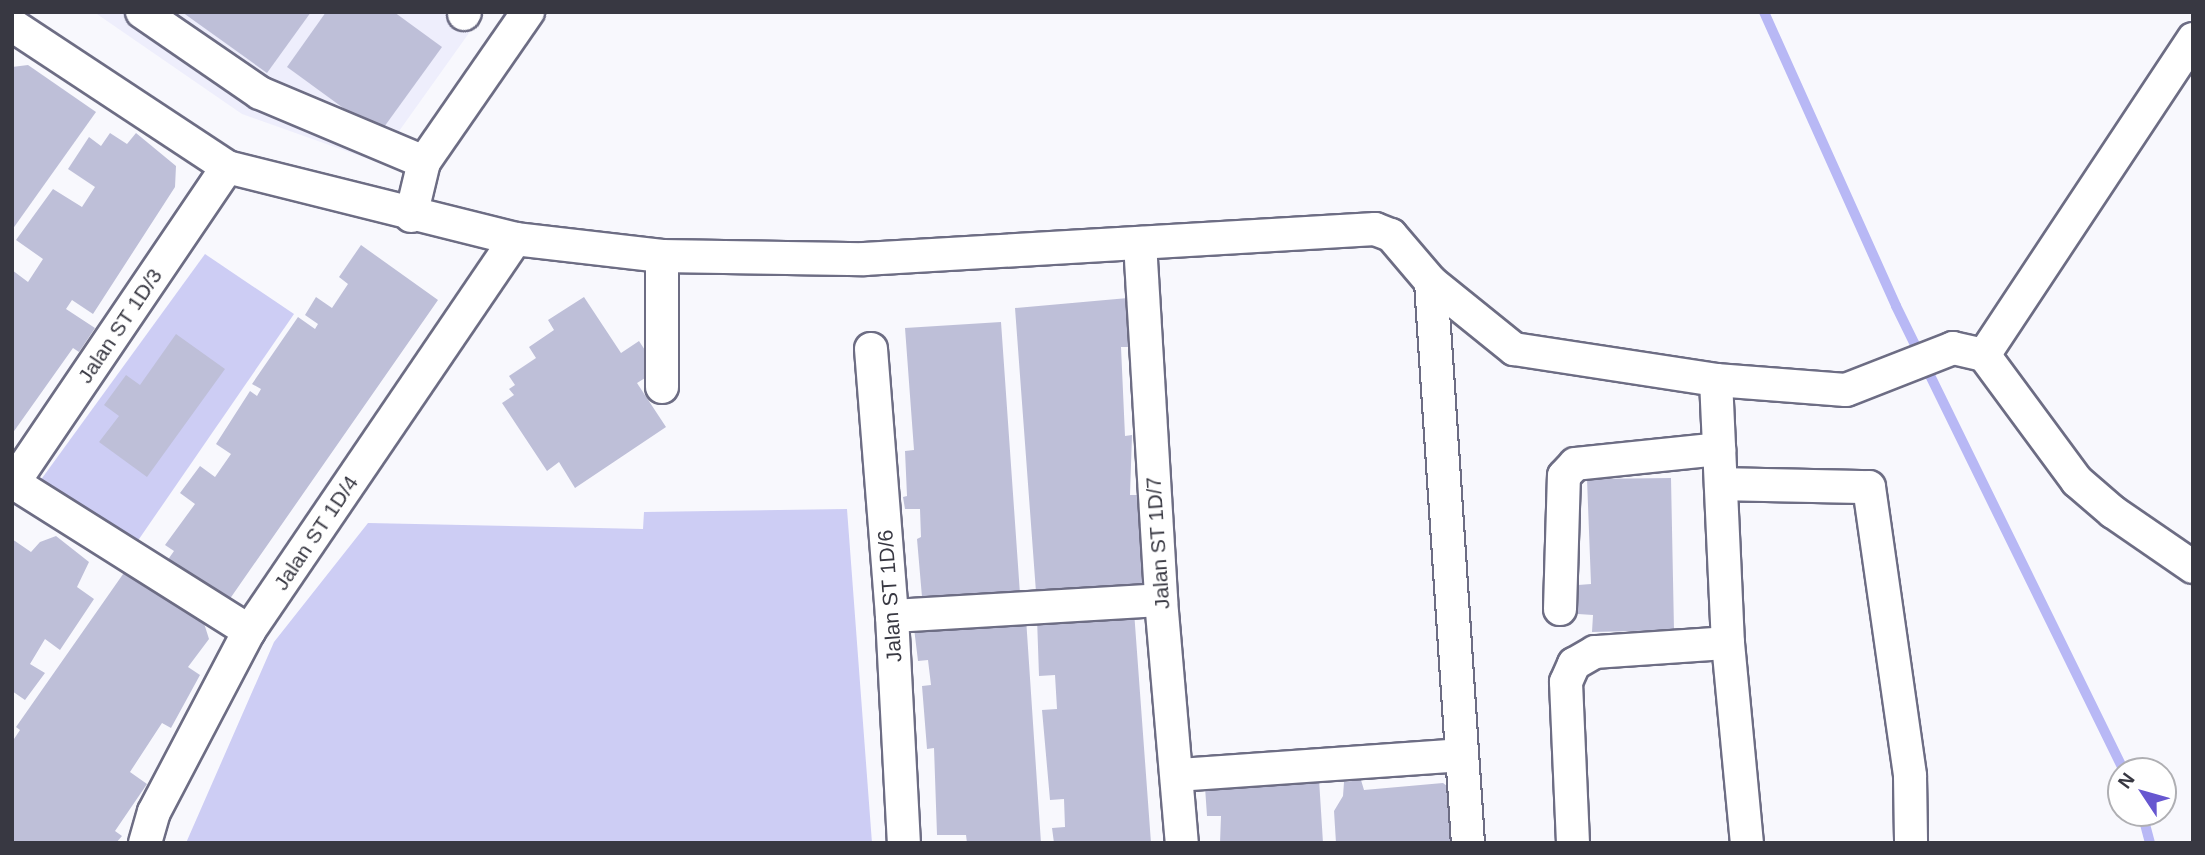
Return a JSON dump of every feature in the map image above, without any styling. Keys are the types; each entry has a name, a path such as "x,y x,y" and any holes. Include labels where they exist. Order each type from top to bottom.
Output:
{"street":[{"path":"142,12 260,93 424,162"},
{"path":"411,216 424,162 528,12"},
{"path":"12,25 227,167 411,216 515,239 662,256 864,259 1375,229 1391,235 1431,282 1514,349 1716,380 1846,390 1953,348 1984,355 2077,481 2113,512 2193,566"},
{"path":"1984,355 2193,39"},
{"name":"Jalan ST 1D/3","path":"13,484 227,167"},
{"name":"Jalan ST 1D/4","path":"145,843 154,812 249,631 515,239"},
{"name":"Jalan ST 1D/7","path":"1140,243 1161,600 1182,843"},
{"path":"662,256 662,387"},
{"path":"1431,282 1468,843"},
{"name":"Jalan ST 1D/6","path":"871,349 892,616 904,843"},
{"path":"1716,380 1728,643 1747,843"},
{"path":"1560,609 1564,476 1575,464 1720,449"},
{"path":"13,484 249,631"},
{"path":"1721,484 1869,487 1910,776 1911,843"},
{"path":"892,616 1161,600"},
{"path":"1573,843 1566,682 1574,664 1595,652 1728,643"},
{"path":"1178,775 1461,755"}],"shaded area":[{"path":"94,12 484,12 377,162 242,114"},
{"path":"205,254 294,314 137,542 40,481"},
{"path":"847,509 872,843 186,843 274,642 368,523 643,529 644,512"}],"building":[{"path":"182,12 311,12 267,73"},
{"path":"326,12 394,12 442,47 379,134 287,67"},
{"path":"28,65 96,112 12,230 12,67"},
{"path":"110,133 127,144 136,133 176,166 175,187 93,314 72,300 66,309 95,328 79,352 73,348 12,434 12,270 28,282 43,259 16,240 53,189 82,207 95,187 68,169 89,137 101,146"},
{"path":"361,245 438,300 227,603 167,561 174,551 165,545 195,504 180,493 200,466 215,477 231,454 216,444 250,391 257,396 261,389 252,384 298,317 315,329 318,324 305,315 316,297 332,308 348,284 339,277"},
{"path":"584,297 621,353 639,341 658,370 637,383 666,427 575,488 559,462 547,471 502,403 514,395 509,389 515,385 509,376 536,358 529,347 554,330 548,320"},
{"path":"1128,298 1132,347 1121,347 1125,436 1132,435 1130,495 1142,495 1144,585 1036,592 1015,308"},
{"path":"1001,322 1020,594 922,597 917,539 921,537 920,509 905,509 903,497 907,496 905,451 914,450 905,328"},
{"path":"176,334 225,369 147,477 99,442 119,416 104,405 126,375 140,385"},
{"path":"1671,478 1674,630 1592,632 1593,615 1578,614 1578,585 1591,584 1587,479"},
{"path":"56,536 89,562 77,587 94,599 60,650 45,639 30,664 45,673 25,700 12,691 12,539 31,552 40,542"},
{"path":"128,567 203,620 209,639 188,667 200,675 171,728 162,723 130,772 147,784 115,831 122,836 116,843 12,843 12,742 20,730 16,727"},
{"path":"1134,611 1151,843 1054,843 1052,828 1065,827 1064,799 1050,800 1042,710 1057,709 1055,675 1039,676 1037,618"},
{"path":"1026,618 1041,843 967,843 966,835 937,835 934,748 927,749 922,686 931,685 928,660 918,661 914,628"},
{"path":"1319,779 1323,843 1220,843 1221,816 1207,816 1205,787"},
{"path":"1361,780 1364,790 1443,783 1451,789 1454,843 1336,843 1334,811 1343,796 1344,782"}],"waterway":[{"path":"1764,12 1896,306 2117,757"},
{"path":"2146,827 2150,843"}]}
